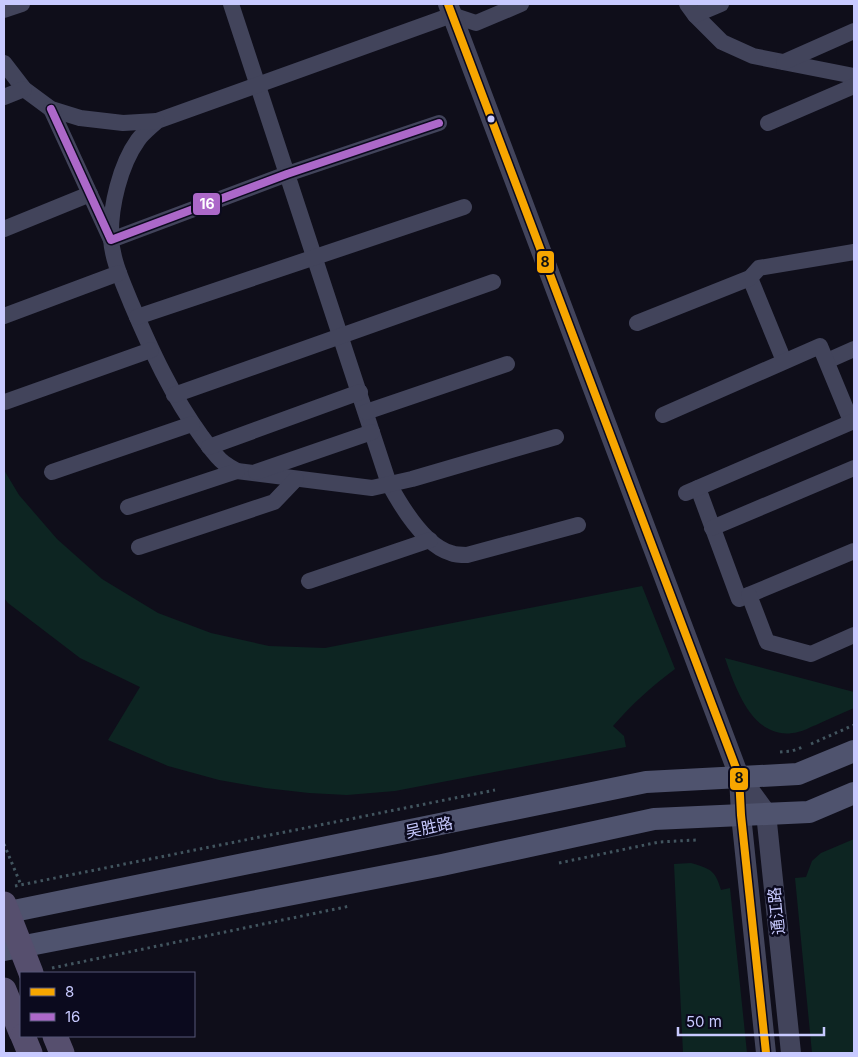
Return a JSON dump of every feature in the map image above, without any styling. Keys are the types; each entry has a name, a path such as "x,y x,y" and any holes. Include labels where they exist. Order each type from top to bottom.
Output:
{"main road":[{"name":"吴胜路","path":"5,910 646,782 798,774 854,751"},
{"path":"12,948 432,867 654,819 809,812 854,793"},
{"path":"5,910 12,948 29,972"},
{"path":"4,990 20,1030"},
{"path":"23,1037 30,1053"},
{"path":"55,1037 62,1053"}],"street":[{"path":"4,10 22,4"},
{"path":"231,4 389,484 396,497 430,540 439,548 451,554 467,555 578,525"},
{"path":"4,63 24,89 51,109 80,118 123,123 157,121 453,8 476,23 521,4"},
{"path":"691,9 721,4"},
{"name":"通江路","path":"453,8 739,776 766,814 791,1053"},
{"path":"691,9 722,42 753,56 854,76"},
{"path":"784,62 854,31"},
{"path":"768,123 854,86"},
{"path":"4,96 24,89"},
{"path":"51,109 111,240 119,273 151,350 192,424 223,463 244,472 372,488 412,479 556,437"},
{"path":"111,240 112,212 116,192 127,161 138,139 157,121"},
{"path":"111,240 287,174 439,124"},
{"path":"4,229 90,194"},
{"path":"137,318 464,207"},
{"path":"637,323 750,278 759,268 854,252"},
{"path":"4,316 119,273"},
{"path":"750,278 784,361"},
{"path":"174,394 493,282"},
{"path":"663,415 820,346 853,421 692,491 712,528 739,600 854,551"},
{"path":"826,361 854,349"},
{"path":"5,402 151,350"},
{"path":"366,412 506,364"},
{"path":"209,447 360,392"},
{"path":"52,472 192,424"},
{"path":"128,507 372,432"},
{"path":"712,528 854,468"},
{"path":"140,547 274,502 296,479"},
{"path":"309,581 430,540"},
{"path":"750,595 767,642 811,654 854,635"},
{"name":"通江路","path":"739,776 741,814 766,1053"}],"path":[{"path":"557,863 659,842 697,840"},
{"path":"4,844 21,885"},
{"path":"35,972 352,906"}],"green space":[{"path":"4,470 19,495 57,539 102,579 158,613 211,633 269,646 325,648 642,586 675,669 642,696 613,726 624,736 626,747 395,791 347,795 265,788 219,780 168,766 108,740 140,687 80,658 4,598"},
{"path":"725,658 854,692 854,708 800,731 783,733 770,730 758,722 749,711 735,685"},
{"path":"854,839 854,1053 812,1053 795,878 806,877 812,861 821,853"},
{"path":"691,863 711,871 717,878 721,890 730,888 747,1053 683,1053 674,864"}],"transit line":[{"name":"8","path":"448,4 739,776 741,815 766,1053"},
{"name":"16","path":"51,109 111,240 287,174 439,123"}]}
